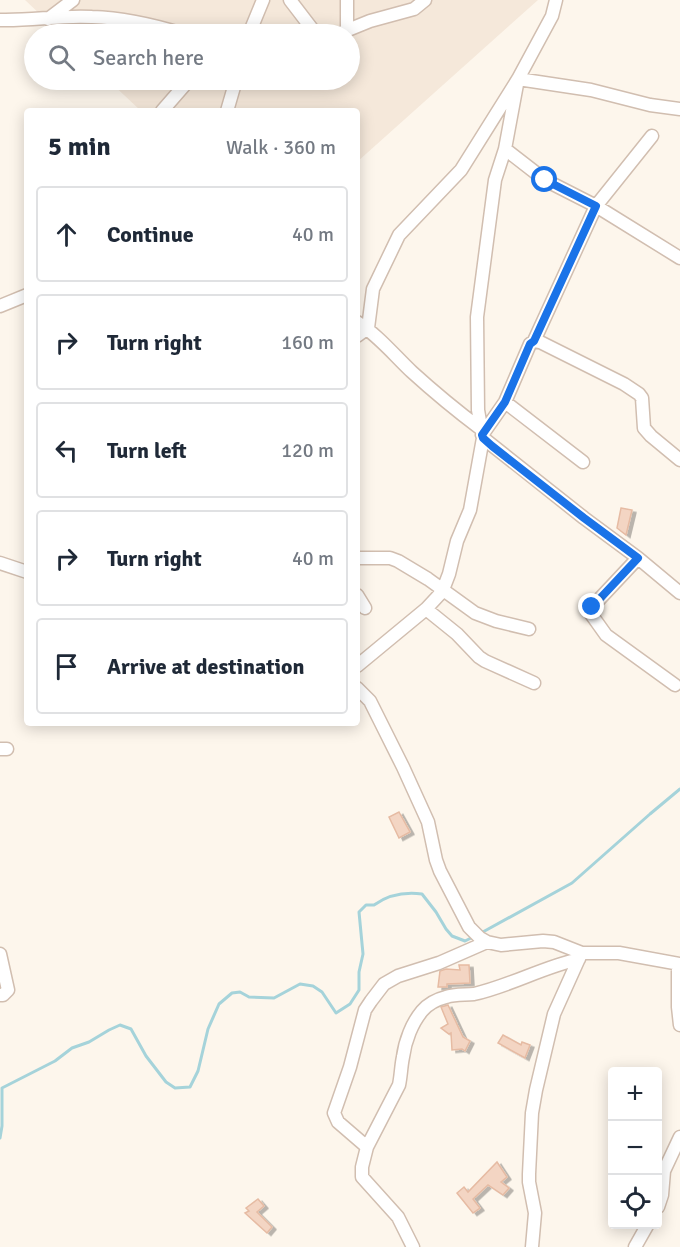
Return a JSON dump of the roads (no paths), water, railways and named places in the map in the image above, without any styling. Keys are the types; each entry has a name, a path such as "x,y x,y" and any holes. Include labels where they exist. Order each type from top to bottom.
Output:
{"street":[{"path":"48,19 73,0"},
{"path":"253,24 263,0"},
{"path":"290,0 308,24"},
{"path":"344,24 347,0"},
{"path":"360,25 414,9 425,0"},
{"path":"556,0 552,15 518,79 461,170 399,235 373,289 362,325 411,372 482,434 680,593"},
{"path":"0,20 91,16 148,24"},
{"path":"518,79 591,90 650,105 680,109"},
{"path":"360,664 426,609 442,590 449,574 457,541 470,510 482,434 478,410 477,317 495,180 505,149 518,79"},
{"path":"165,108 180,90"},
{"path":"228,108 233,90"},
{"path":"482,434 505,402 596,206 652,136"},
{"path":"505,149 545,180 596,206 680,258"},
{"path":"0,306 24,296"},
{"path":"534,341 624,384 639,394 642,398 644,428 680,460"},
{"path":"505,402 583,462"},
{"path":"360,558 390,558 398,561 428,579 475,613 529,629"},
{"path":"638,558 592,607 591,614 606,635 675,685"},
{"path":"0,563 24,571"},
{"path":"360,601 364,608"},
{"path":"426,609 457,634 479,657 534,683"},
{"path":"360,691 369,701 407,776 428,822 440,871 469,927 487,942 501,945 554,942 581,956"},
{"path":"367,1147 338,1122 334,1113 370,1001 384,984 398,976 439,963 487,942"},
{"path":"413,1247 398,1217 362,1177 362,1167 367,1147 399,1085 407,1039 424,1008 447,996 473,994 581,956 619,953 679,964 680,1025"},
{"path":"0,954 8,990 0,995"},
{"path":"532,1247 535,1213 529,1174 532,1113 554,1014 581,956"},
{"path":"662,1195 664,1171 680,1137"},
{"path":"634,1247 645,1229"}],"waterway":[{"path":"481,933 572,883 680,789"},
{"path":"0,1138 2,1088 55,1061 72,1048 89,1042 120,1025 131,1029 146,1056 166,1082 175,1088 190,1087 198,1071 208,1029 219,1004 232,993 240,992 249,997 274,998 300,984 313,986 322,992 336,1013 350,1004 359,990 359,972 363,954 359,912 366,905 374,905 397,895 422,894 452,936 465,941 473,937"}]}
